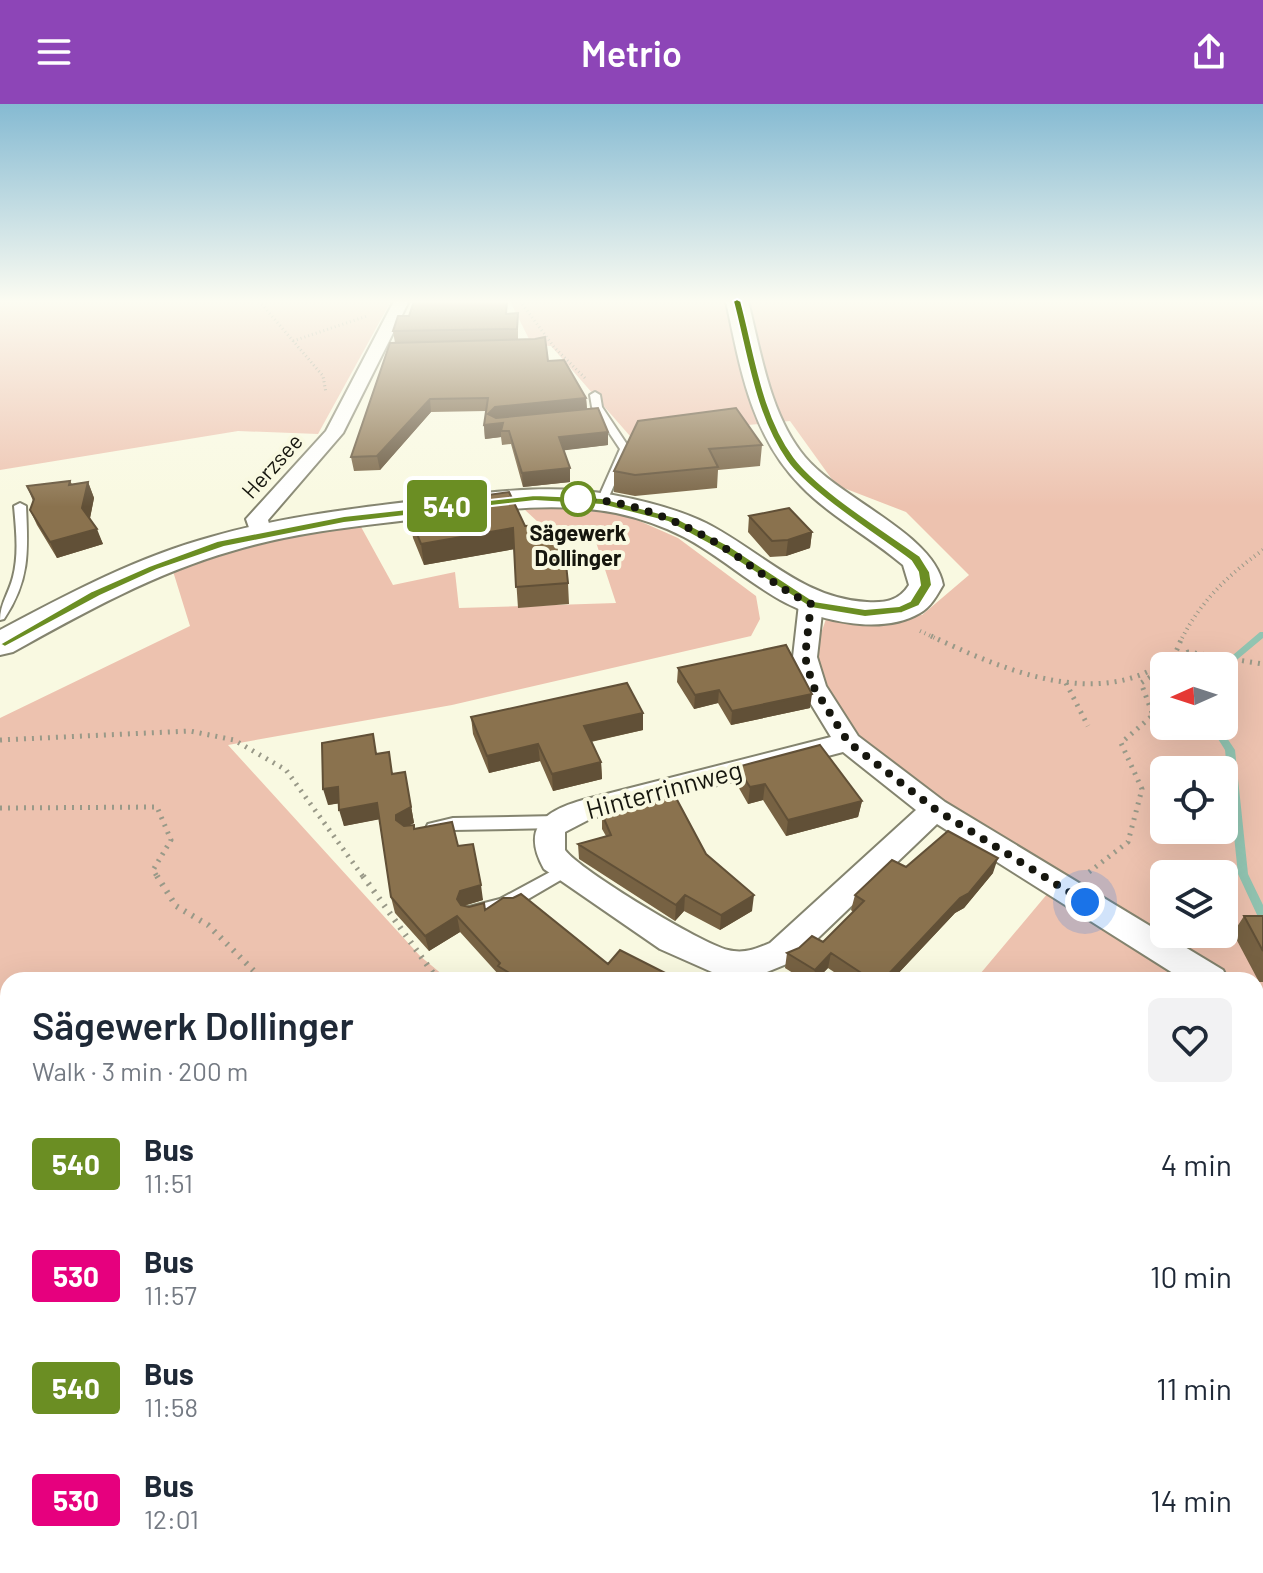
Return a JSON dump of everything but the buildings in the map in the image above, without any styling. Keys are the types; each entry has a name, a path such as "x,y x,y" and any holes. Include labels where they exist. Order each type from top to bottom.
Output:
{"main road":[{"path":"0,644 96,593 204,549 261,534 359,517 492,501 561,498 602,501 672,520 697,532 811,604 842,611 884,612 915,604 926,585 924,572 916,559 813,482 791,460 763,403 754,370"}],"street":[{"name":"Herzsee","path":"261,534 257,519 334,433 372,370"},
{"path":"811,604 805,657 813,686 848,742 935,809 1198,972"},
{"name":"Hinterrinnweg","path":"565,870 550,850 550,830 557,822 601,805 848,742"},
{"path":"565,870 638,919 700,954 724,963 757,963 782,952 935,809"}],"lane":[{"path":"595,395 603,415 625,449 602,501"},
{"path":"587,417 603,415"},
{"path":"0,616 13,595 23,567 20,506"},
{"path":"424,830 453,824 557,822"},
{"path":"471,913 505,904 565,870"}],"path":[{"path":"317,370 323,376 334,433"},
{"path":"577,370 591,384 595,395"},
{"path":"884,612 954,647 1066,683 1121,682 1171,660 1192,617 1224,577 1263,550"},
{"path":"1238,660 1263,664"},
{"path":"1150,677 1141,683 1150,707"},
{"path":"1066,683 1088,726"},
{"path":"1096,883 1088,872 1128,842 1142,789 1121,743 1150,718"},
{"path":"0,740 190,731 234,740 286,770 432,972"},
{"path":"0,808 157,807 171,840 153,870 176,906 208,925 255,972"}],"shaded area":[{"path":"0,370 353,370 318,434 238,431 0,470"},
{"path":"572,370 1263,370 1263,972 1198,972 1161,948 1238,948 1238,860 1150,860 1150,941 848,742 814,654 826,619 922,615 969,575 906,512 836,485 790,421 630,436"},
{"path":"509,495 610,508 678,538 756,596 760,619 751,636 452,705 228,745 420,956 439,972 0,972 0,718 190,626 172,568 269,539 360,525 393,585 455,572 459,608 616,603 592,530 539,523"},
{"path":"1048,893 1173,972 982,972"}],"waterway":[{"path":"1238,655 1263,634"},
{"path":"1223,740 1230,750 1243,874 1263,916"}],"bus line":[{"name":"540","path":"0,644 96,593 178,558 221,544 344,519 466,503 535,498 602,501 672,520 724,548 795,597 811,604 865,613 902,609 915,604 926,585 924,572 916,559 813,482 791,460 763,403 754,370"}],"place":[{"name":"Sägewerk Dollinger","path":"578,499"}],"route":[{"path":"578,499 602,501 672,520 724,548 795,597 811,604 805,657 813,686 848,742 935,809 1085,902"}]}
